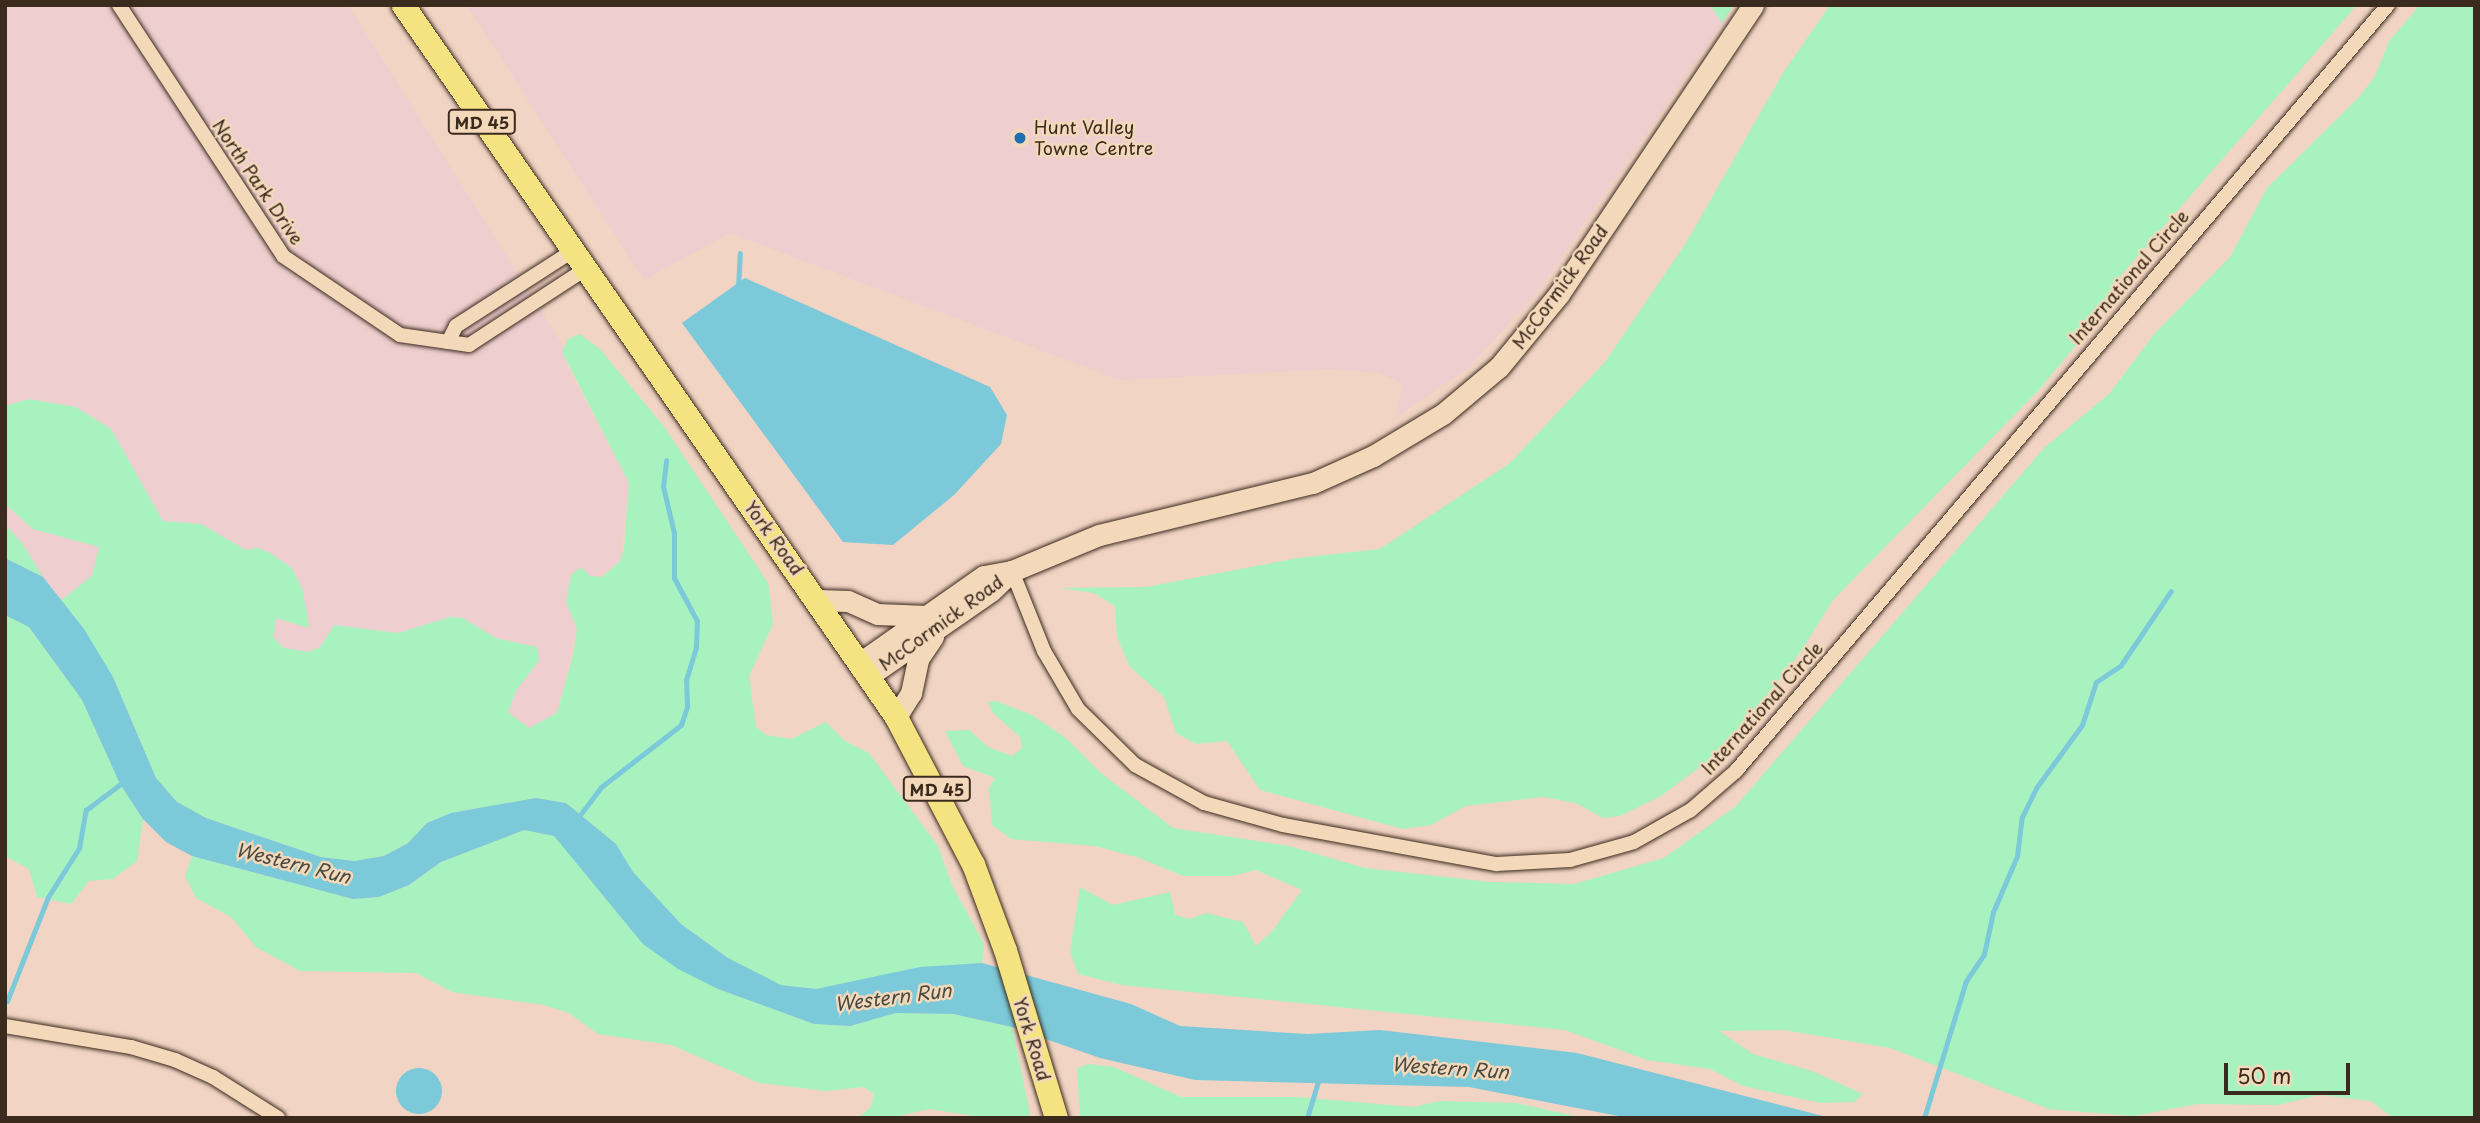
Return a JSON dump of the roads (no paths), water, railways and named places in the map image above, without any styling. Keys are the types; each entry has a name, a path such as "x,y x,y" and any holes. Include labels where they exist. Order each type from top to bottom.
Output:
{"main road":[{"name":"York Road","path":"403,5 578,261 818,600 896,717 967,850 1005,950 1056,1118"},
{"name":"McCormick Road","path":"865,669 934,620 1012,571 1098,536 1240,505 1313,483 1373,456 1443,414 1499,366 1551,304 1753,5"},
{"path":"818,600 848,601 877,614 934,620 918,659 911,693 896,717"}],"street":[{"name":"North Park Drive","path":"119,5 284,256 400,335 470,345 578,261"},
{"name":"International Circle","path":"1012,571 1044,651 1078,709 1135,765 1204,803 1283,825 1496,864 1570,860 1634,842 1691,810 1744,762 2388,5"},
{"path":"448,342 456,326 578,261"},
{"path":"5,1026 131,1047 175,1060 213,1077 278,1118"}],"water":[{"path":"745,278 990,387 1007,415 1001,444 954,495 893,545 843,542 682,323"},
{"name":"Western Run","path":"5,558 43,577 84,629 113,677 156,778 177,802 206,818 321,857 354,861 384,856 408,843 427,823 451,813 536,798 566,803 616,844 633,872 681,924 728,958 781,985 816,989 920,967 982,963 1131,1004 1180,1026 1307,1034 1380,1030 1577,1053 1831,1118 1629,1118 1469,1087 1195,1080 1100,1058 1012,1027 953,1014 896,1013 850,1026 814,1024 718,989 678,969 643,944 554,836 524,830 441,862 409,885 379,897 353,899 192,856 166,842 143,819 120,784 82,700 29,627 5,615"},
{"path":"419,1068 435,1075 442,1091 435,1107 419,1114 403,1107 396,1091 403,1075"}],"waterway":[{"path":"738,288 740,253"},
{"path":"577,819 601,787 681,725 687,706 686,680 696,648 697,621 674,578 674,533 663,486 666,460"},
{"path":"1924,1118 1966,981 1984,954 1993,912 2017,856 2022,817 2036,788 2082,725 2096,682 2121,665 2171,591"},
{"path":"7,1001 48,897 79,848 86,810 123,782"},
{"path":"1307,1118 1319,1078"}],"place":[{"name":"Hunt Valley Towne Centre","path":"1020,138"}]}
